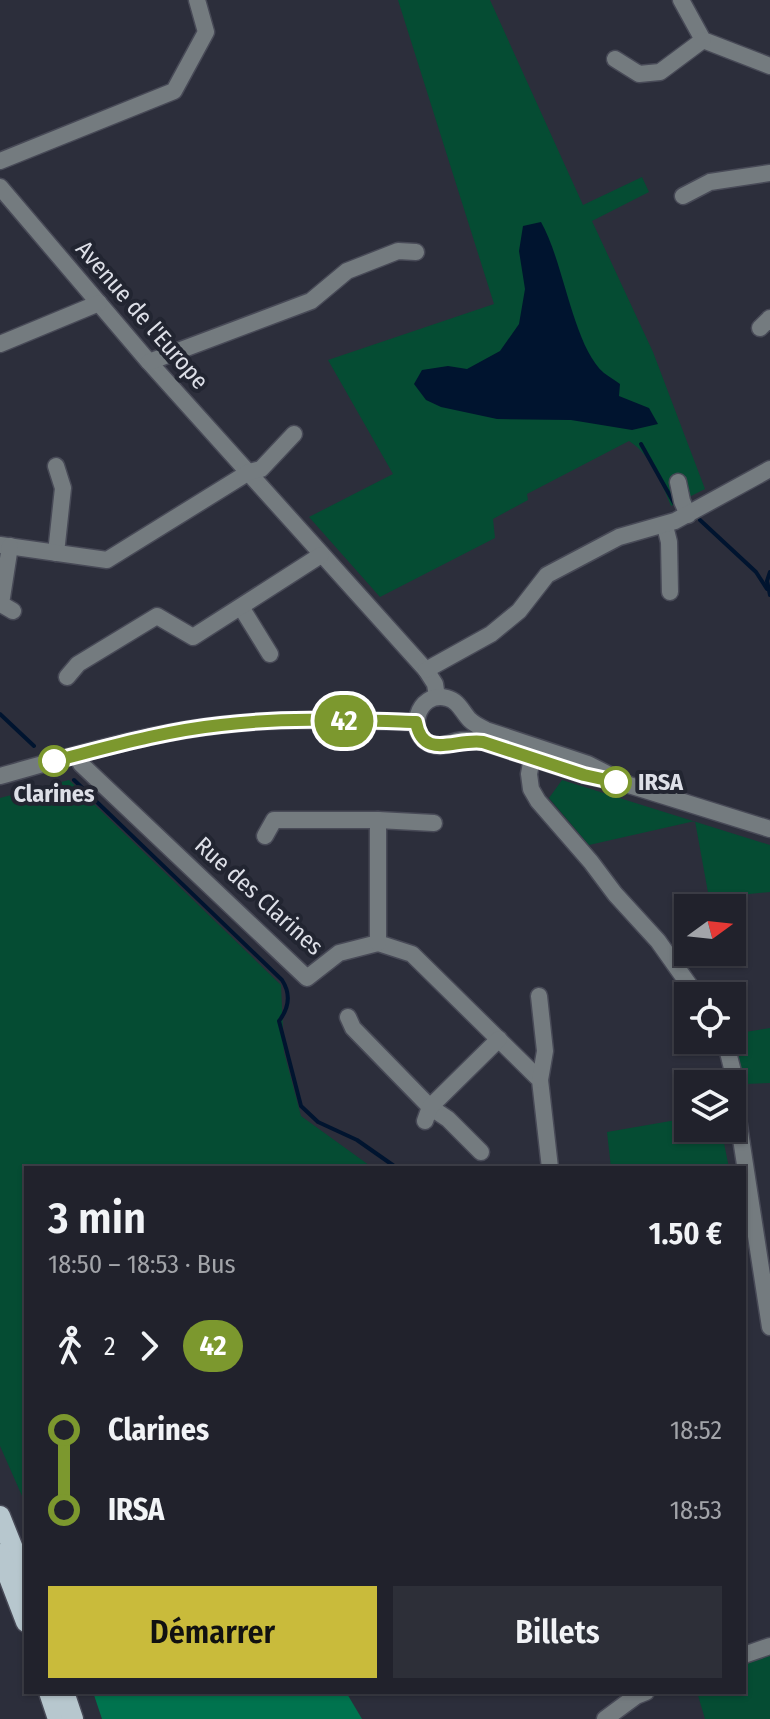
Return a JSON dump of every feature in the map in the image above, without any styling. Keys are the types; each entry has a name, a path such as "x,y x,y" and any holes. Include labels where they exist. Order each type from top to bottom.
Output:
{"main road":[{"path":"0,1516 24,1576"},
{"path":"0,1554 24,1617"},
{"path":"50,1694 58,1719"},
{"path":"65,1694 73,1719"}],"street":[{"path":"0,161 174,91 206,32 197,0"},
{"path":"681,0 703,40 770,66"},
{"path":"615,59 639,74 660,72 703,40"},
{"path":"683,196 710,182 770,173"},
{"name":"Avenue de l'Europe","path":"0,187 149,362 426,670 435,684 437,697"},
{"path":"149,362 311,301 347,271 398,251 416,252"},
{"path":"0,344 99,303"},
{"path":"13,611 1,604 5,546 107,560 249,472 261,469 294,434"},
{"path":"56,466 63,488 56,553"},
{"path":"426,670 491,634 519,611 547,575 619,537 665,526 770,469"},
{"path":"678,482 688,515"},
{"path":"665,526 669,542 670,592"},
{"path":"67,677 78,664 157,616 193,637 321,555"},
{"path":"241,607 270,654"},
{"path":"629,785 588,764 486,730 471,722 453,700 437,697 420,708 416,722 421,736 433,745 456,741 483,742 770,829"},
{"path":"456,741 464,728 463,712"},
{"path":"0,776 128,742 220,725 270,721 416,722"},
{"path":"510,738 532,758"},
{"name":"Rue des Clarines","path":"78,755 81,764 307,978 339,953 378,943"},
{"path":"532,758 529,774 531,789 538,801 658,941 687,982"},
{"path":"265,836 274,820 434,823"},
{"path":"378,820 378,943 412,954 540,1080"},
{"path":"591,862 665,936 697,982"},
{"path":"539,996 545,1051 540,1080 550,1166"},
{"path":"348,1017 353,1028 427,1114 448,1119 481,1152"},
{"path":"427,1114 499,1039"},
{"path":"738,1142 741,1166"},
{"path":"746,1206 770,1327"},
{"path":"746,1654 770,1646"},
{"path":"605,1719 641,1694"}],"green space":[{"path":"398,0 490,0 583,205 642,177 649,192 592,221 653,352 705,489 671,506 650,462 629,441 527,494 528,500 493,519 495,538 380,597 309,517 393,474 328,360 494,304"},
{"path":"69,780 281,985 284,1052 301,1116 370,1166 24,1166 24,1500 0,1446 0,798"},
{"path":"562,780 694,821 589,845 549,798"},
{"path":"695,822 770,845 770,892 708,894"},
{"path":"770,1028 770,1083 746,1084 746,1070 742,1070 738,1054 746,1054 746,1032"},
{"path":"674,1120 674,1142 724,1142 729,1166 611,1166 607,1132"},
{"path":"770,1655 770,1719 705,1719 698,1694 746,1694 746,1664"},
{"path":"94,1694 347,1694 362,1719 102,1719"}],"water":[{"path":"541,222 584,344 593,360 604,373 620,384 619,396 649,408 658,424 632,430 571,420 497,419 441,407 426,400 414,384 422,370 448,366 467,369 500,351 519,324 525,289 519,251 523,226"}],"waterway":[{"path":"641,444 674,503"},
{"path":"700,520 756,572 767,589"},
{"path":"770,572 767,581 770,595"},
{"path":"0,714 34,746"},
{"path":"74,780 282,980 288,1001 279,1021 301,1106 318,1122 357,1140 394,1166"}],"bus line":[{"name":"42","path":"54,761 128,742 220,725 270,721 416,722 421,736 433,745 470,740 483,742 584,775 616,782"}],"place":[{"name":"Clarines","path":"54,761"},
{"name":"IRSA","path":"616,782"}]}
